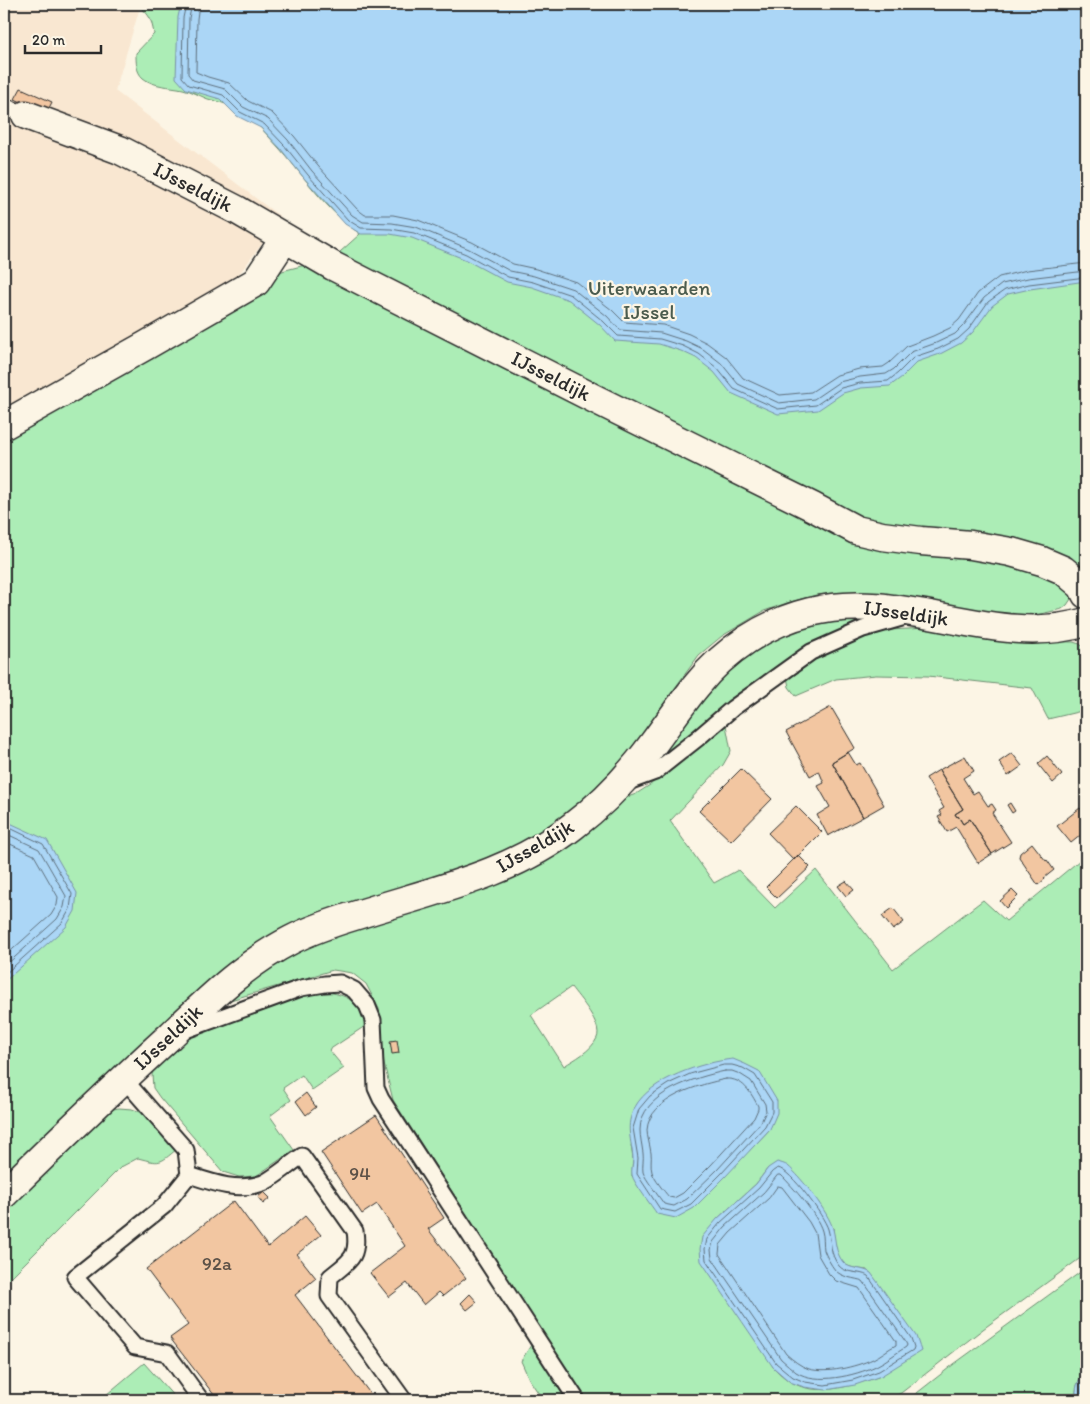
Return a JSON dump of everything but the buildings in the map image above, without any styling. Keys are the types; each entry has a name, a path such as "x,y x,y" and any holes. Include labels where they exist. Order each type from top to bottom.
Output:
{"street":[{"name":"IJsseldijk","path":"15,110 120,150 237,210 342,271 856,530 882,536 971,545 1012,552 1063,570 1082,586 1086,594"},
{"path":"4,425 256,282 285,238"},
{"name":"IJsseldijk","path":"4,1194 124,1078 220,989 252,963 287,942 315,929 478,877 541,848 571,828 619,785 640,761 698,684 721,658 742,642 775,624 810,612 846,606 878,607 1017,630 1046,630 1086,622"}],"lane":[{"path":"619,785 655,772 733,708 811,652 863,629 918,614"},
{"path":"170,1036 301,988 340,983 354,990 367,1005 373,1020 376,1088 381,1099 577,1400"},
{"path":"124,1078 186,1150 189,1175 164,1206 75,1277 135,1347 167,1354 201,1400"},
{"path":"189,1175 226,1186 249,1187 264,1182 302,1156 355,1231 357,1244 353,1258 330,1277 329,1296 403,1399"}],"shaded area":[{"path":"4,4 141,4 115,91 282,218 227,288 4,414"}],"green space":[{"name":"Uiterwaarden IJssel","path":"135,4 1086,4 1086,567 1060,586 1070,593 1071,599 1067,605 1062,609 1032,616 999,615 883,595 860,593 816,595 764,611 722,636 699,655 629,751 581,803 550,826 487,861 316,916 4,1176 4,432 262,281 282,271 309,264 320,270 360,234 334,213 280,149 247,115 231,106 190,91 157,85 141,76 136,63 136,53 154,34 149,16"},
{"path":"887,618 797,654 728,704 657,764 653,763 718,675 776,636 823,621"},
{"path":"928,628 1035,641 1073,642 1080,644 1086,650 1086,710 1048,719 1032,688 928,676 876,675 836,679 796,696 789,687 787,677 809,661 864,636 889,630"},
{"path":"722,724 726,725 731,751 723,765 670,821 714,883 738,870 775,908 816,870 893,969 983,900 1006,921 1086,855 1086,1254 983,1329 901,1393 887,1400 586,1400 393,1100 384,1064 379,1009 366,984 352,973 333,970 227,1001 255,975 315,943 507,880 548,860 598,824 625,798 636,794 650,785","holes":["571,987 594,1019 598,1032 597,1038 591,1047 564,1066 531,1015","770,1129 750,1150 632,1176 633,1159 631,1145","768,1168 833,1227 834,1241 843,1263 851,1267 867,1270 881,1376 848,1386 824,1390 802,1387 791,1382 773,1367 717,1219 756,1184"]},
{"path":"328,992 348,998 353,1002 361,1012 365,1026 329,1050 344,1068 312,1090 302,1075 283,1088 291,1100 270,1116 294,1150 256,1176 239,1177 223,1172 153,1088 152,1074 157,1062 184,1038 296,997"},
{"path":"119,1108 132,1109 146,1114 177,1149 163,1160 156,1162 138,1158 121,1167 4,1284 4,1213 107,1110"},
{"path":"1086,1268 1086,1372 1080,1378 1077,1385 1076,1400 908,1400 954,1364"},
{"path":"531,1345 568,1400 543,1400 529,1379 521,1361"},
{"path":"144,1363 177,1400 100,1400"}],"water":[{"path":"181,4 1086,4 1086,281 1008,294 992,306 973,332 961,343 940,354 917,362 890,386 861,388 843,393 818,410 778,414 731,393 714,372 696,358 681,351 659,344 615,341 600,325 569,300 532,287 507,282 464,259 412,238 390,234 361,234 345,224 261,128 237,116 220,99 186,89 176,78 178,17"},
{"path":"10,823 47,840 77,893 75,911 66,927 4,982 4,824"},
{"path":"733,1059 759,1071 777,1101 777,1113 770,1129 694,1208 676,1218 657,1214 632,1175 633,1159 629,1127 635,1107 652,1088 665,1080 693,1068"},
{"path":"777,1162 787,1165 794,1171 820,1205 833,1229 837,1250 843,1262 846,1265 871,1273 916,1336 921,1351 881,1376 855,1385 826,1390 804,1387 790,1382 773,1367 701,1261 702,1237 717,1219 756,1184 768,1168"},
{"path":"1086,1372 1086,1400 1076,1400 1077,1385 1080,1378"}]}
